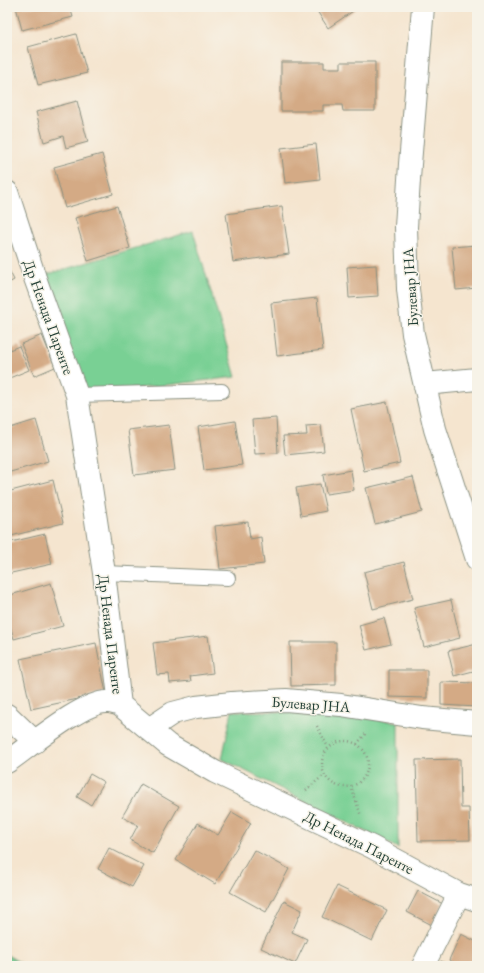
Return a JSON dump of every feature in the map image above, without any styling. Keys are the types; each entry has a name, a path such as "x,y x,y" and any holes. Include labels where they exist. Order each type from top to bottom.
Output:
{"street":[{"name":"Булевар ЈНА","path":"423,7 406,228 408,289 413,334 435,429 477,559"},
{"name":"Др Ненада Паренте","path":"7,192 35,278 77,395 104,573 120,705 168,745 215,772 372,848 468,897"},
{"path":"425,384 477,379"},
{"name":"Булевар ЈНА","path":"149,729 173,713 196,707 286,700 304,700 422,718 477,723"},
{"path":"7,762 80,710 97,703 108,702 120,705"},
{"path":"7,715 35,742"},
{"path":"423,966 468,897"}],"lane":[{"path":"77,395 222,392"},
{"path":"104,573 228,578"}],"path":[{"path":"342,740 350,741 363,749 368,763 367,771 358,783 343,787 329,781 324,775 321,760 328,747 335,742 342,740"}],"green space":[{"path":"193,231 236,377 77,395 35,278"},
{"path":"232,711 329,713 398,722 398,848 222,759"},
{"path":"7,955 26,966 7,966"}],"building":[{"path":"16,7 70,7 73,17 22,30"},
{"path":"324,7 359,7 328,28 317,11"},
{"path":"76,34 87,73 38,85 28,47"},
{"path":"281,62 324,62 324,68 341,68 341,62 375,62 375,111 343,111 342,105 323,105 323,111 281,111"},
{"path":"77,101 88,142 66,148 63,136 44,142 36,112"},
{"path":"316,144 320,179 285,183 281,148"},
{"path":"102,154 113,194 65,208 54,167"},
{"path":"117,206 130,248 88,261 75,218"},
{"path":"282,206 289,254 233,262 226,214"},
{"path":"476,245 477,288 456,290 452,247"},
{"path":"376,265 378,296 349,298 347,267"},
{"path":"7,266 14,280 7,284"},
{"path":"317,298 323,350 277,356 271,303"},
{"path":"42,335 55,367 34,376 21,344"},
{"path":"19,346 29,370 7,379 7,351"},
{"path":"387,402 400,463 364,471 351,409"},
{"path":"276,418 278,453 255,454 252,420"},
{"path":"36,420 48,461 7,473 7,429"},
{"path":"235,421 242,465 204,470 198,427"},
{"path":"169,425 175,470 134,475 128,430"},
{"path":"321,425 324,451 285,455 283,436 307,435 306,426"},
{"path":"351,470 354,490 326,494 323,475"},
{"path":"413,477 422,512 375,524 366,488"},
{"path":"53,480 63,523 7,537 7,492"},
{"path":"320,484 326,511 301,516 296,488"},
{"path":"248,522 250,539 261,537 264,564 220,569 215,526"},
{"path":"45,534 52,564 7,574 7,543"},
{"path":"404,562 413,599 373,609 364,572"},
{"path":"51,583 63,626 14,639 7,615 7,596"},
{"path":"451,600 460,638 424,647 414,608"},
{"path":"384,618 391,644 366,650 359,625"},
{"path":"208,636 213,673 190,676 191,681 170,683 169,674 157,675 153,643"},
{"path":"290,642 336,642 336,685 291,686"},
{"path":"96,643 106,693 31,709 20,659"},
{"path":"477,644 477,670 454,676 448,651"},
{"path":"389,670 427,670 427,698 389,697"},
{"path":"441,682 477,683 477,707 441,705"},
{"path":"460,759 461,808 469,808 470,840 418,841 416,760"},
{"path":"90,774 104,782 91,805 77,797"},
{"path":"141,784 179,806 153,853 130,840 138,825 122,817"},
{"path":"232,812 251,823 215,884 176,860 198,823 218,835"},
{"path":"109,848 144,866 132,887 98,869"},
{"path":"254,850 289,869 266,912 230,892"},
{"path":"337,886 387,910 372,941 322,917"},
{"path":"418,891 443,904 432,925 407,912"},
{"path":"284,901 302,910 292,932 307,939 295,964 261,948"},
{"path":"461,934 477,942 477,966 461,966 449,960"},
{"path":"441,961 452,966 439,966"}]}
